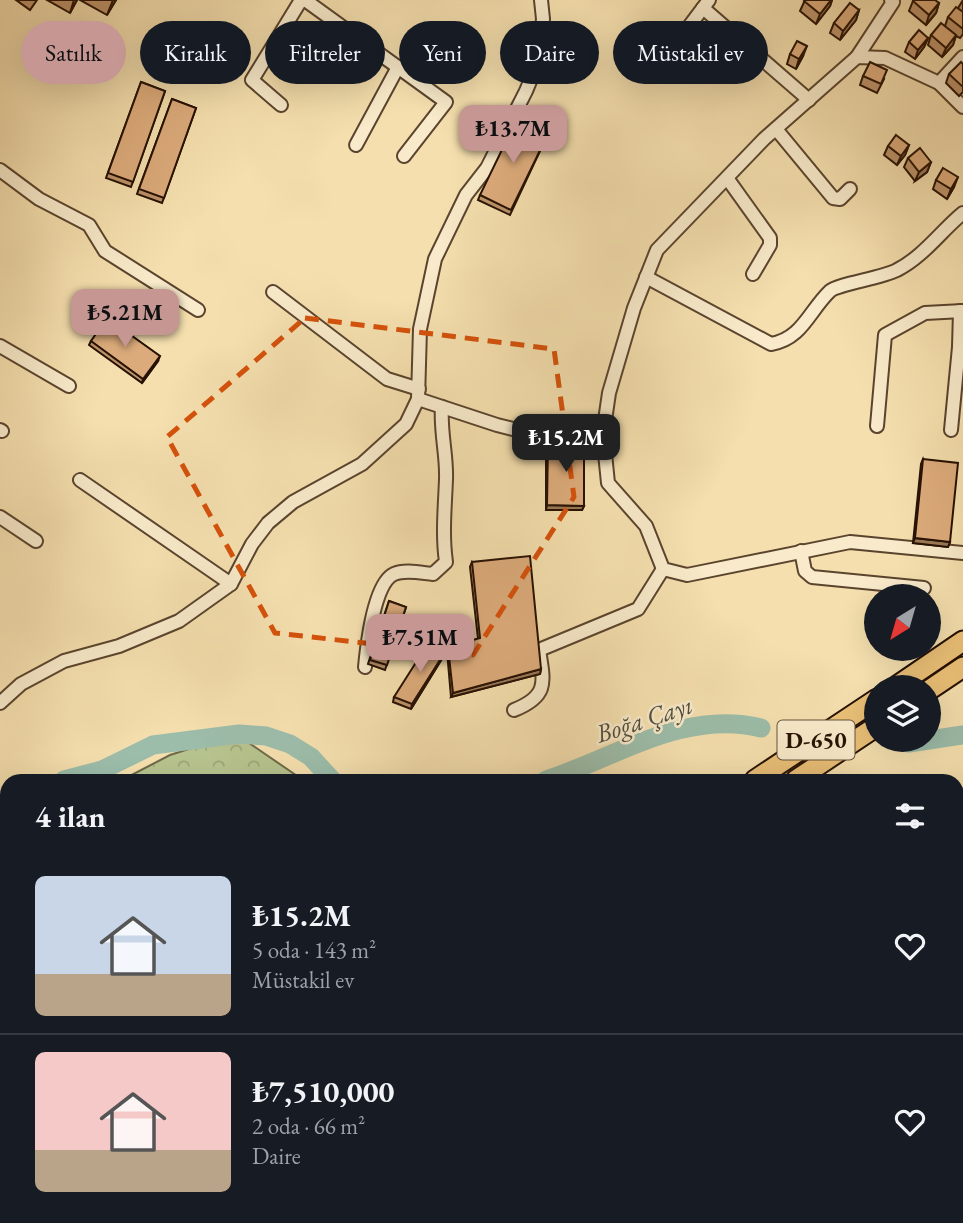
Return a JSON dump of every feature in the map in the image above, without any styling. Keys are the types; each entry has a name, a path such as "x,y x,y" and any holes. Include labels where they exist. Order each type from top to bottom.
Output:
{"highway":[{"path":"913,675 963,641"},
{"path":"941,682 963,667"},
{"name":"D-650","path":"764,774 864,708"},
{"path":"805,774 864,735"}],"street":[{"path":"282,105 252,80 303,0 446,102 404,156"},
{"path":"1,703 21,684 64,661 118,646 180,621 231,583 252,544 268,523 293,502 362,464 406,424 418,394 420,329 435,260 466,195 486,167 538,62 543,19 541,0"},
{"path":"663,569 646,526 607,484 603,434 609,393 646,277 657,250 776,129 857,57 893,2 891,0"},
{"path":"693,21 706,4 809,100"},
{"path":"857,57 885,58 939,83 963,107"},
{"path":"939,83 963,57"},
{"path":"356,145 398,67"},
{"path":"776,129 833,198 840,199 850,190"},
{"path":"0,170 39,199 89,225 104,251 198,310"},
{"path":"727,178 770,239 770,245 753,274"},
{"path":"646,277 771,344 785,342 802,328 832,289 876,279 899,269 921,253 963,212"},
{"path":"273,292 387,379 442,407 569,443 603,434"},
{"path":"877,426 885,335 925,313 962,311 961,346 951,430"},
{"path":"0,346 69,386"},
{"path":"365,667 378,598 386,580 403,571 433,574 446,562 443,499 446,477 440,433 442,407"},
{"path":"80,480 231,583"},
{"path":"0,517 36,541"},
{"path":"663,569 687,575 850,542 963,553"},
{"path":"802,551 805,570 812,577 883,584"},
{"path":"514,710 536,698 543,686 539,650 638,609 663,569"}],"highlighted area":[{"path":"305,318 554,349 574,497 473,655 275,633 167,437"}],"green space":[{"path":"236,734 294,774 134,774 170,755"}],"building":[{"path":"805,0 831,0 820,14"},
{"path":"914,0 935,0 939,3 929,15"},
{"path":"850,3 859,10 843,31 834,23"},
{"path":"956,7 963,12 963,29 948,17"},
{"path":"941,23 956,35 946,48 931,35"},
{"path":"919,30 928,38 918,50 909,42"},
{"path":"797,41 807,46 799,59 790,54"},
{"path":"870,62 887,70 881,84 863,76"},
{"path":"961,62 963,64 963,87 949,74"},
{"path":"140,84 165,91 133,182 108,173"},
{"path":"172,99 196,108 164,198 139,189"},
{"path":"516,121 547,136 511,210 480,195"},
{"path":"896,135 909,145 901,156 888,146"},
{"path":"920,148 931,162 919,172 908,158"},
{"path":"943,168 958,177 951,189 936,180"},
{"path":"107,318 160,356 143,379 91,341"},
{"path":"548,442 584,442 584,506 547,505"},
{"path":"923,459 958,463 950,542 915,538"},
{"path":"530,556 541,669 453,693 448,647 480,638 472,562"},
{"path":"389,601 406,607 387,665 370,660"},
{"path":"429,642 445,652 412,704 394,697"}],"waterway":[{"name":"Boğa Çayı","path":"563,774 677,730 732,724 761,728"},
{"name":"Boğa Çayı","path":"87,774 102,770 153,745 239,734 266,736 290,744 311,757 327,774"},
{"name":"Boğa Çayı","path":"941,738 963,735"}]}
